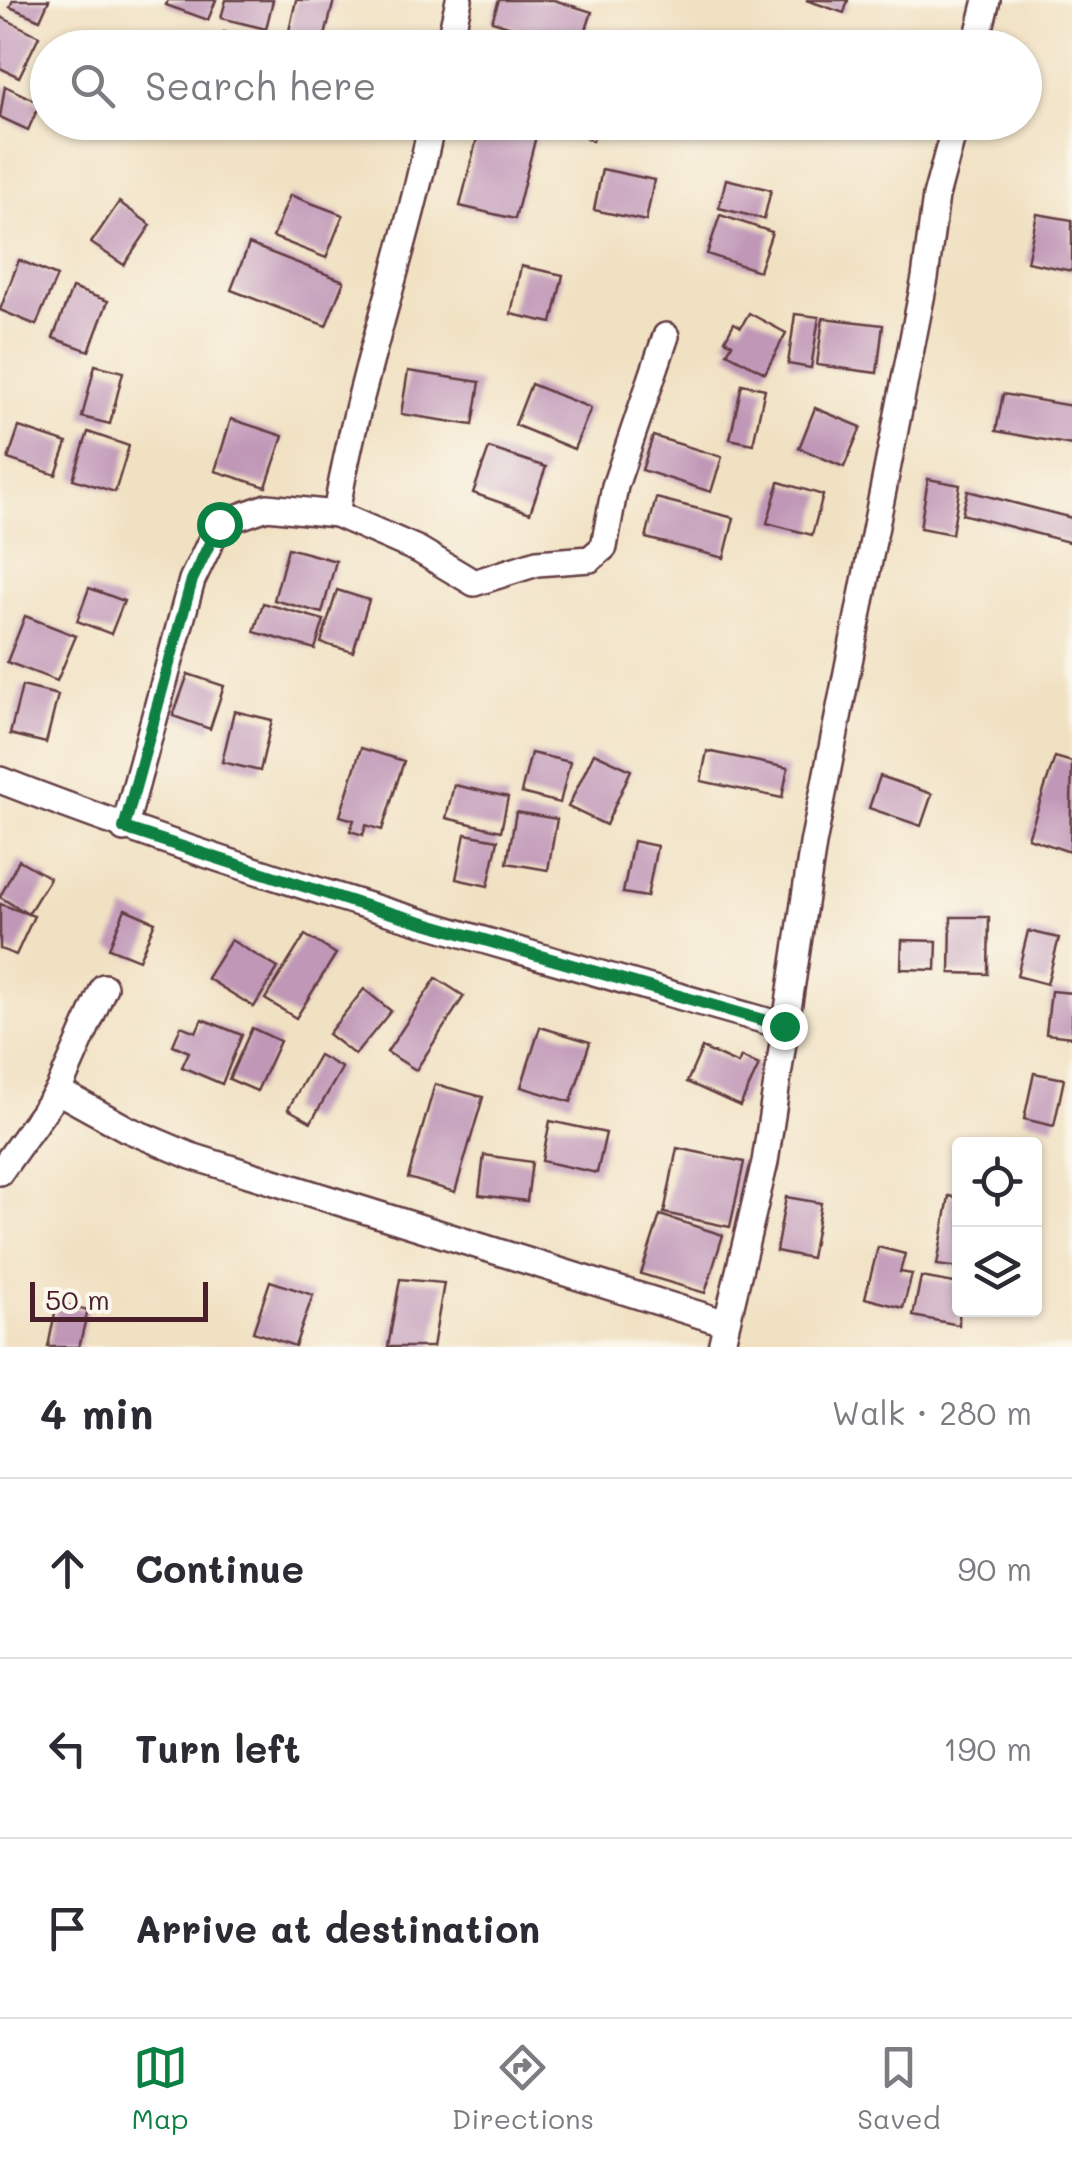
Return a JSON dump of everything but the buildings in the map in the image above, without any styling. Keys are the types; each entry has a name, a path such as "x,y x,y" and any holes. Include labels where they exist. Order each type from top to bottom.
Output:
{"street":[{"path":"452,30 459,0"},
{"path":"980,30 987,0"},
{"path":"336,514 350,429 412,217 428,140"},
{"path":"58,1091 127,1129 191,1156 723,1335 765,1162 817,826 925,278 936,196 951,140"},
{"path":"124,828 192,580 219,524 267,507 336,514 420,550 474,583 537,563 590,559 604,548 615,486 666,336"},
{"path":"0,780 124,828 356,903 784,1026"},
{"path":"0,1172 58,1091 104,986"}],"route":[{"path":"219,524 192,580 124,828 356,903 784,1026"}]}
